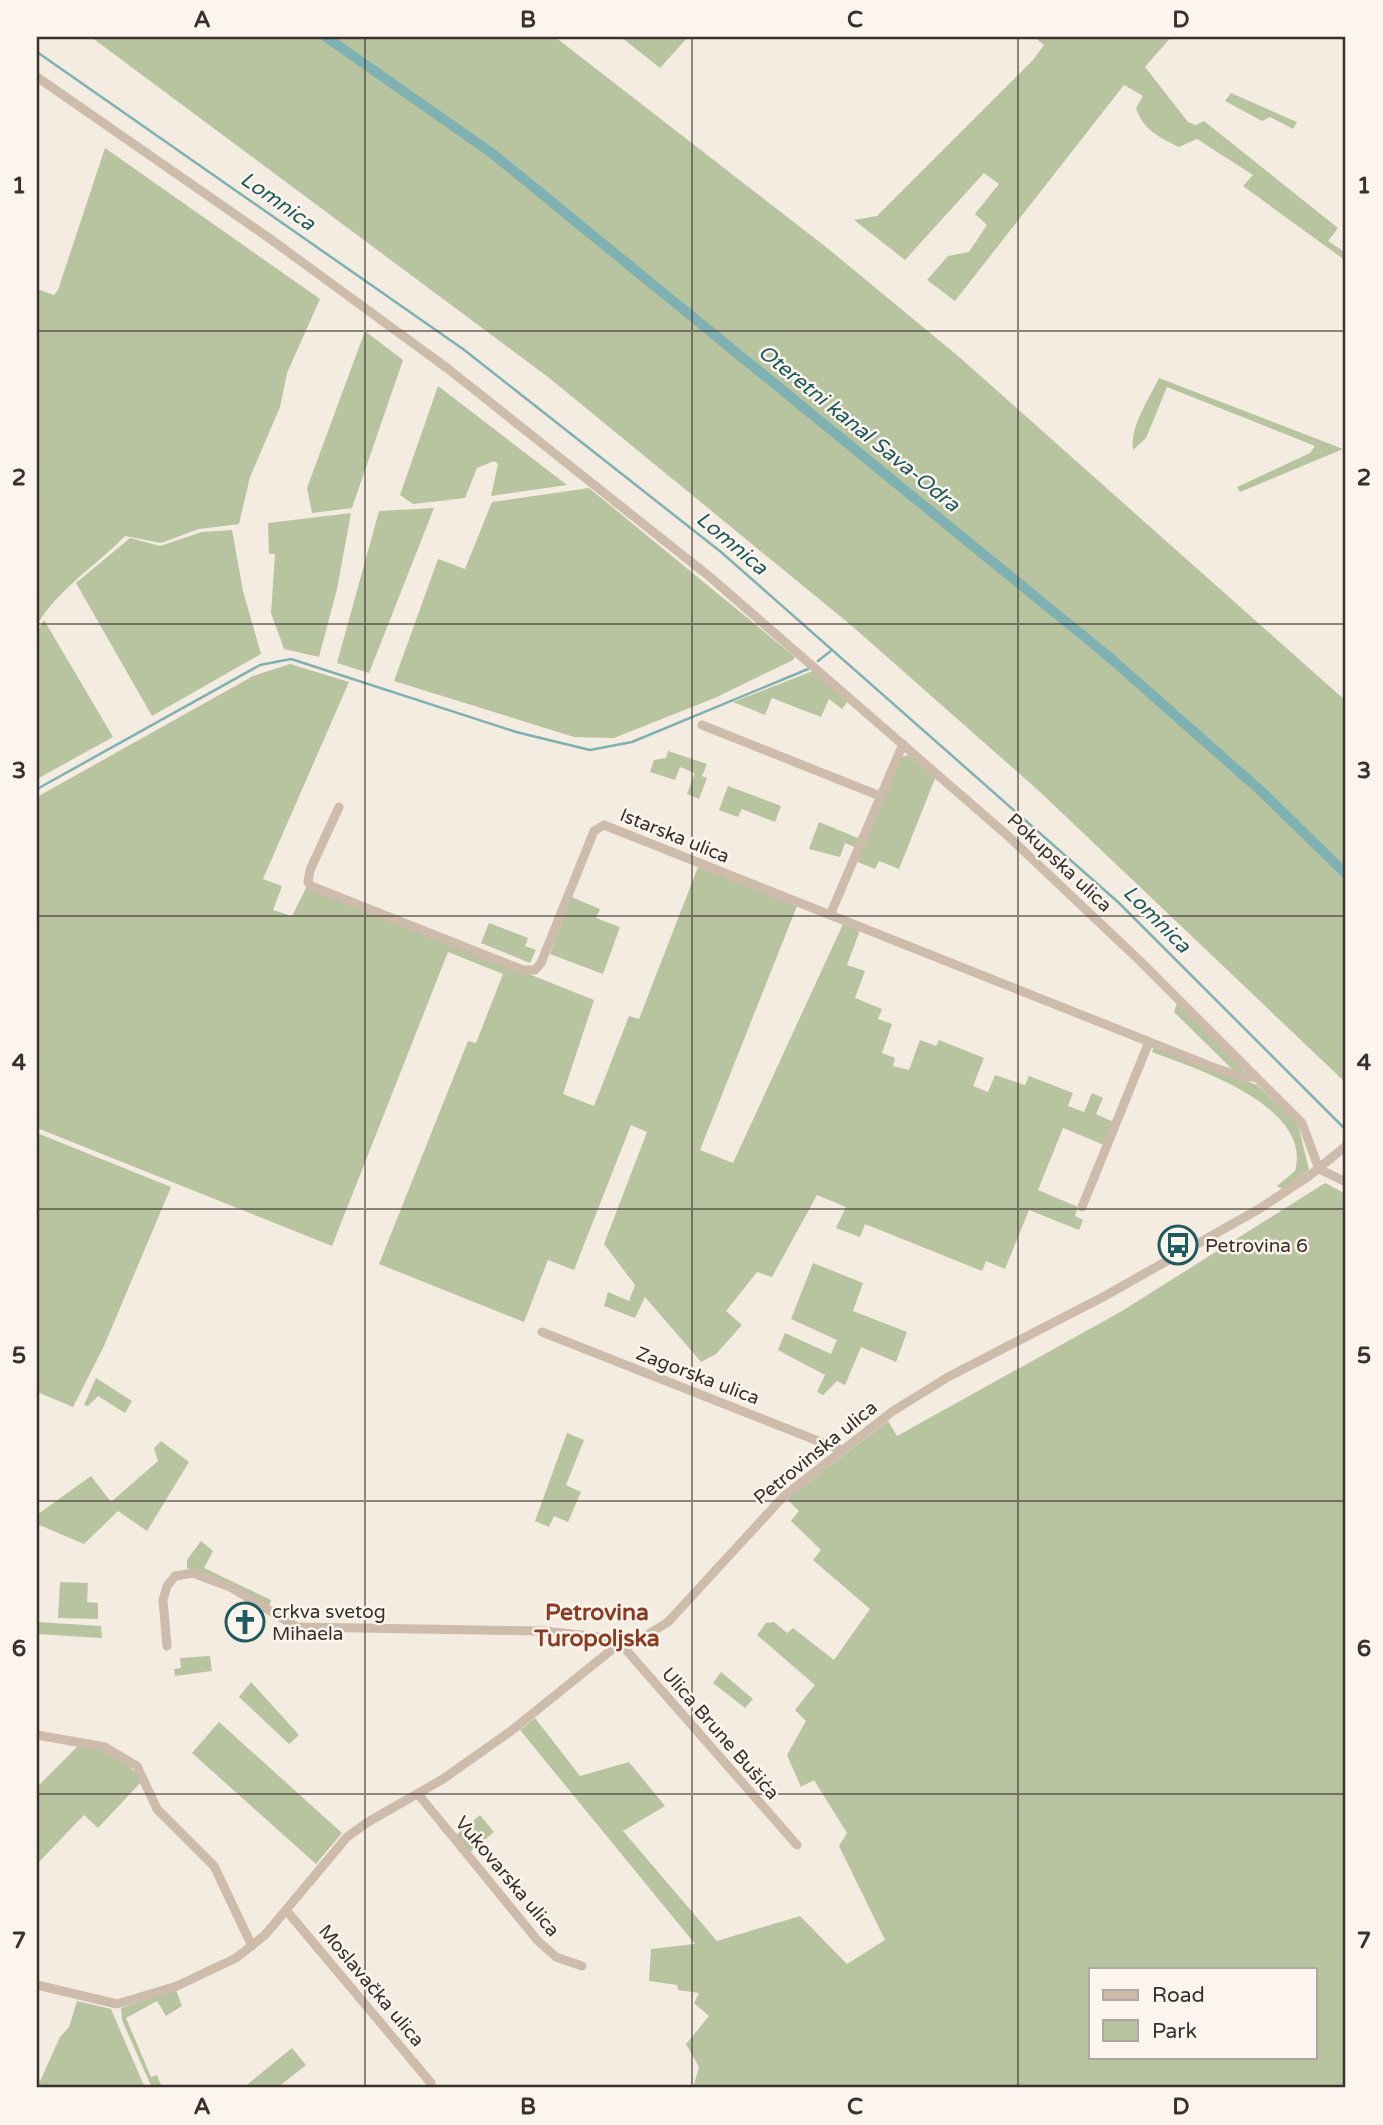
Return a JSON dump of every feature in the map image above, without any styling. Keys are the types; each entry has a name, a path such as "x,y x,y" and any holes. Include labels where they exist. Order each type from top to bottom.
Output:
{"street":[{"name":"Pokupska ulica","path":"37,77 270,238 447,368 710,577 1028,855 1301,1123 1319,1169"},
{"path":"702,725 880,796"},
{"path":"830,915 903,744"},
{"name":"Istarska ulica","path":"339,807 310,870 311,886 530,971 541,963 598,826 610,827 1149,1042 1235,1074 1256,1077"},
{"path":"1082,1207 1149,1042"},
{"name":"Petrovinska ulica","path":"37,1985 117,2004 130,2002 218,1968 252,1945 286,1910 347,1837 418,1794 511,1731 620,1643 639,1639 668,1622 767,1511 841,1450 919,1393 1103,1297 1259,1209 1319,1169 1345,1147"},
{"path":"1319,1169 1346,1182"},
{"name":"Zagorska ulica","path":"542,1332 841,1450"},
{"path":"167,1646 164,1593 175,1576 186,1572 230,1587 297,1627 544,1631 599,1637 620,1643"},
{"name":"Ulica Brune Bušića","path":"620,1643 797,1846"},
{"path":"37,1735 105,1746 137,1766 157,1809 214,1866 252,1945"},
{"name":"Vukovarska ulica","path":"418,1794 538,1941 556,1957 582,1966"},
{"name":"Moslavačka ulica","path":"286,1910 431,2083"}],"green space":[{"path":"91,37 555,37 826,247 958,356 1346,701 1346,1083 1039,791 852,626 548,377"},
{"path":"621,37 688,37 660,68"},
{"path":"1034,37 1171,37 1145,67 1188,122 1196,125 1204,121 1338,228 1328,241 1346,253 1346,261 1243,186 1253,175 1197,139 1179,147 1153,132 1143,122 1136,108 1143,96 1124,85 955,301 927,280 948,256 969,252 987,225 975,214 999,184 984,173 905,260 854,220 877,216 1033,60 1044,45"},
{"path":"1231,93 1297,122 1293,129 1270,117 1262,121 1225,101"},
{"path":"105,148 320,299 287,373 280,407 250,477 239,524 199,529 161,543 125,536 56,600 37,625 37,289 54,295 58,290"},
{"path":"365,331 403,360 352,508 312,513 307,488"},
{"path":"1159,378 1343,449 1240,492 1237,487 1310,453 1315,446 1167,387 1146,438 1133,450 1137,422"},
{"path":"438,386 567,485 491,496 498,464 494,461 477,468 465,498 413,504 400,495"},
{"path":"589,488 795,657 793,660 717,697 614,738 574,737 394,681 438,559 465,569 492,502"},
{"path":"434,508 369,673 337,663 379,511"},
{"path":"351,513 337,589 319,657 284,649 271,613 275,554 269,554 268,523"},
{"path":"232,530 243,591 261,654 152,716 76,583 130,538 160,546 202,532"},
{"path":"44,620 113,737 37,779 37,632"},
{"path":"290,664 349,682 263,879 282,886 273,910 292,916 307,886 594,1000 563,1094 594,1106 629,1016 639,1019 698,867 797,906 700,1150 733,1163 843,924 860,930 847,965 865,971 855,998 882,1009 878,1019 892,1024 882,1053 895,1058 893,1066 909,1070 920,1040 936,1046 939,1040 984,1058 973,1086 988,1092 995,1075 1025,1085 1029,1076 1073,1093 1068,1106 1084,1112 1092,1093 1103,1098 1096,1114 1114,1122 1104,1145 1063,1128 1038,1190 1078,1207 1075,1216 1083,1220 1079,1230 1029,1210 1005,1269 986,1261 982,1271 865,1224 860,1237 836,1228 846,1207 817,1195 772,1277 757,1272 726,1311 742,1325 716,1354 701,1362 645,1297 635,1318 604,1306 608,1292 629,1301 635,1285 604,1244 647,1132 631,1125 574,1270 548,1260 524,1322 379,1264 468,1041 476,1043 503,974 448,952 332,1246 37,1128 37,797 253,676"},
{"path":"813,671 848,701 842,709 829,699 821,717 772,698 765,715 733,702"},
{"path":"668,751 707,764 702,776 707,778 699,799 687,794 695,773 680,767 675,780 650,772 654,760 666,758"},
{"path":"908,755 936,776 899,869 879,861 875,869 855,861 901,757"},
{"path":"728,786 781,806 775,822 742,809 738,817 719,810"},
{"path":"819,822 858,838 855,847 845,843 840,857 809,849"},
{"path":"571,897 600,909 596,918 620,927 603,974 550,954"},
{"path":"489,923 528,938 525,946 536,950 530,963 481,943"},
{"path":"1177,1003 1244,1069 1243,1073 1235,1072 1174,1012"},
{"path":"1154,1046 1257,1085 1298,1124 1309,1170 1283,1189 1277,1186 1295,1171 1296,1148 1287,1127 1270,1109 1247,1093 1152,1052"},
{"path":"37,1133 171,1187 104,1346 73,1407 37,1392"},
{"path":"1325,1183 1346,1194 1346,2088 693,2088 699,2067 686,2044 709,2016 694,2003 699,1993 678,1990 677,1985 649,1981 651,1949 695,1944 520,1730 535,1718 580,1776 629,1762 665,1806 623,1831 717,1941 800,1916 847,1964 885,1940 839,1846 847,1833 814,1780 801,1787 787,1755 806,1721 795,1710 815,1685 757,1635 766,1623 774,1622 787,1633 793,1628 834,1660 870,1609 813,1560 821,1550 791,1521 799,1511 787,1499 888,1421 897,1436 1122,1311"},
{"path":"813,1263 863,1283 853,1311 907,1332 896,1362 861,1347 845,1385 837,1381 823,1395 817,1392 825,1375 778,1350 785,1333 831,1354 837,1340 791,1319"},
{"path":"96,1378 132,1401 125,1413 98,1396 88,1406 84,1405"},
{"path":"567,1433 584,1440 566,1485 581,1492 568,1522 554,1516 549,1527 535,1521"},
{"path":"161,1441 189,1462 147,1531 118,1511 84,1544 37,1524 38,1514 91,1476 111,1502 158,1461 154,1448"},
{"path":"201,1541 213,1551 204,1568 271,1600 269,1606 206,1574 187,1568 187,1560"},
{"path":"60,1582 88,1583 87,1602 98,1603 98,1619 58,1618"},
{"path":"37,1622 101,1626 102,1638 37,1634"},
{"path":"210,1656 212,1671 175,1676 174,1669 181,1668 180,1658"},
{"path":"721,1672 753,1699 745,1708 713,1683"},
{"path":"251,1682 299,1735 289,1744 239,1697"},
{"path":"219,1722 342,1833 316,1864 192,1753"},
{"path":"80,1744 115,1756 130,1767 142,1781 98,1828 84,1815 37,1864 37,1787"},
{"path":"480,1815 494,1832 469,1853 455,1836"},
{"path":"176,1990 182,2006 166,2016 157,2001 126,2018 151,2077 157,2075 162,2088 152,2088 122,2020 121,2008"},
{"path":"77,2001 111,2009 145,2088 37,2088 60,2037 69,2027"},
{"path":"292,2048 306,2065 277,2088 243,2088"}],"waterway":[{"name":"Oteretni kanal Sava-Odra","path":"326,37 493,154 1108,656 1261,791 1346,874"},
{"name":"Lomnica","path":"37,52 463,349 721,552 1118,902 1346,1130"},
{"path":"818,661 832,650"},
{"path":"37,789 260,665 291,659 516,732 590,750 632,742 808,669"}],"place":[{"name":"Petrovina 6","path":"1178,1245"},
{"name":"crkva svetog Mihaela","path":"245,1622"}],"district":[{"name":"Petrovina Turopoljska","path":"597,1625"}]}
